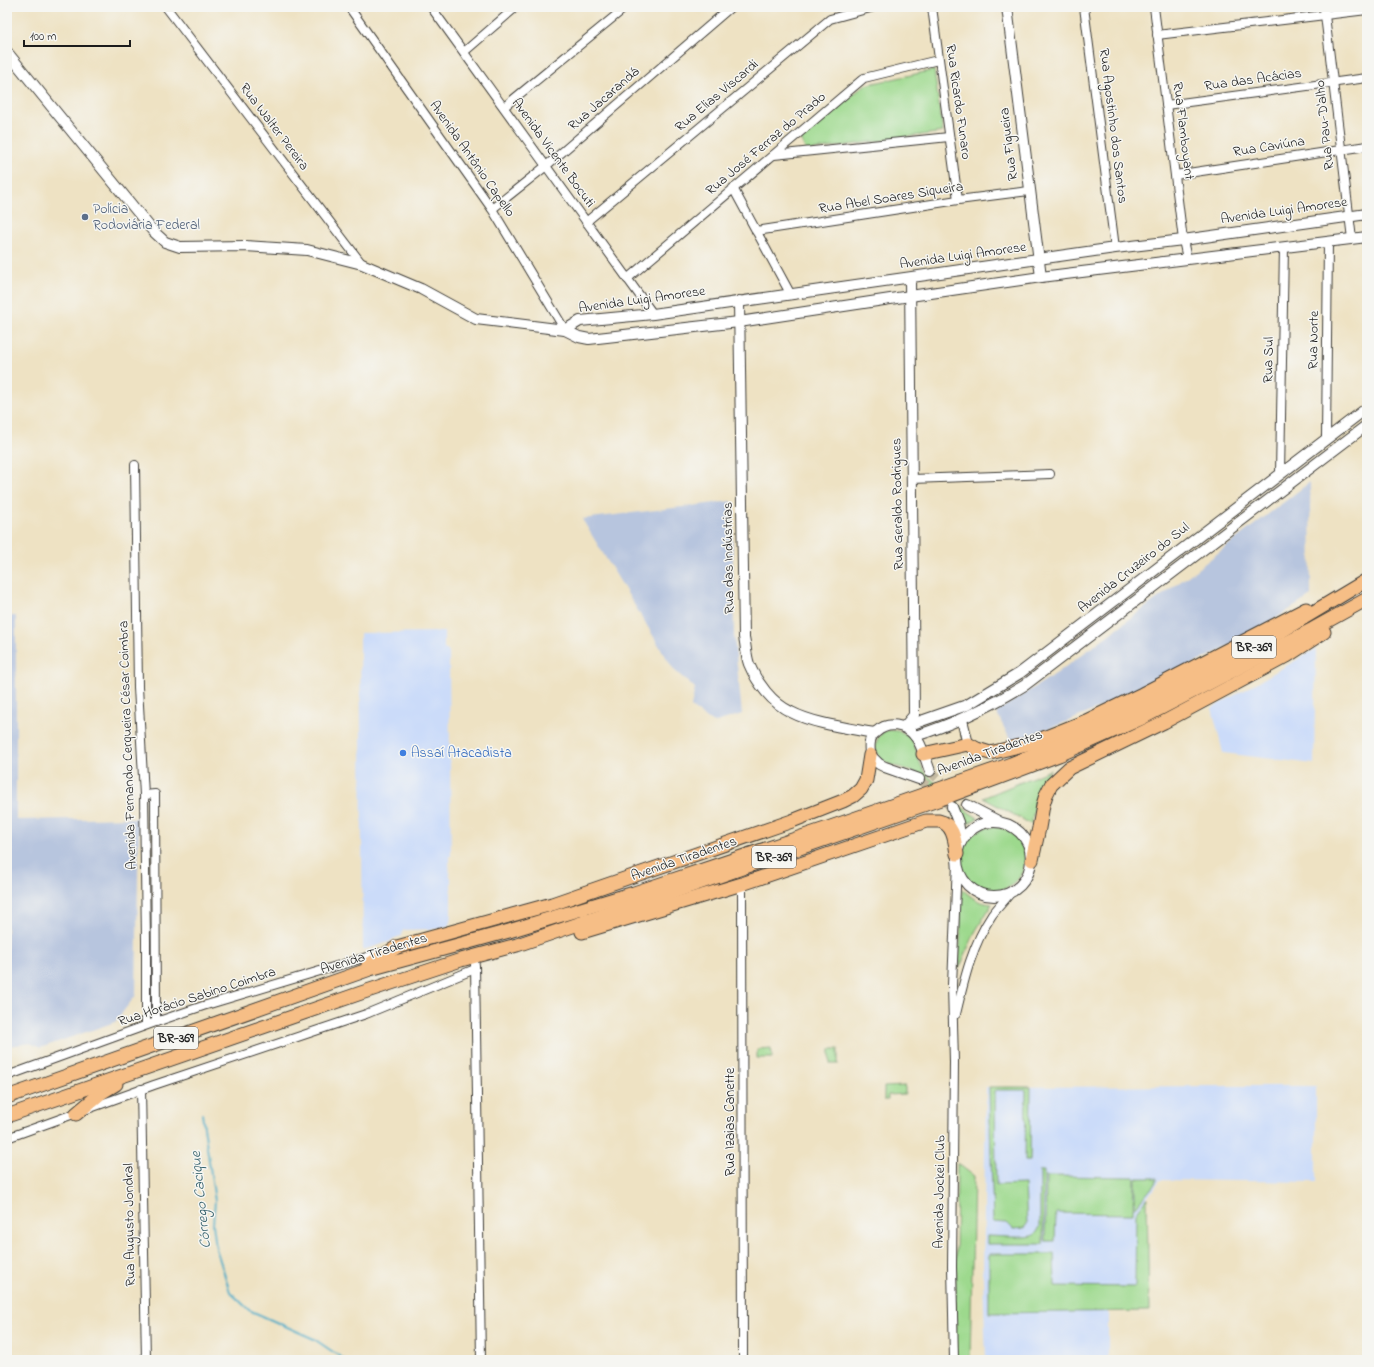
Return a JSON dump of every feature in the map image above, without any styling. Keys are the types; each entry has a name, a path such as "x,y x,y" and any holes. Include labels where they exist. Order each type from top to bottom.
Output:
{"highway":[{"path":"923,754 968,744 977,749 990,753 1031,743 1142,694 1296,613 1362,583"},
{"name":"Avenida Tiradentes","path":"7,1097 370,969 509,931 634,893 1011,764 1084,734 1197,679 1282,631 1362,583"},
{"path":"1032,860 1046,795 1051,785 1069,768 1164,722 1287,656 1341,621 1367,599"},
{"name":"Avenida Tiradentes","path":"7,1116 361,993 476,963 517,945 726,874 1059,755 1142,718 1313,629 1367,599"},
{"path":"345,979 397,948 552,904 792,821 843,801 853,796 861,789 866,780 870,755"},
{"path":"517,945 569,936 742,884 926,821 940,821 949,828 953,833 958,853"},
{"path":"552,904 634,893"},
{"path":"76,1114 109,1087 160,1063"}],"street":[{"name":"Rua Walter Pereira","path":"166,7 362,264"},
{"name":"Avenida Antônio Capello","path":"349,7 492,209 565,330"},
{"name":"Avenida Vicente Bocuti","path":"432,7 652,314"},
{"path":"464,52 516,7"},
{"path":"504,107 626,7"},
{"name":"Rua Jacarandá","path":"492,209 546,166 731,7"},
{"name":"Rua Elias Viscardi","path":"586,222 830,19 874,7"},
{"name":"Rua Ricardo Funaro","path":"932,7 958,200"},
{"name":"Rua Figueira","path":"1007,7 1041,278"},
{"name":"Rua Agostinho dos Santos","path":"1084,7 1115,248"},
{"name":"Rua Flamboyant","path":"1154,7 1183,240 1187,259"},
{"path":"1157,35 1324,11 1367,10"},
{"name":"Rua Pau-D'alho","path":"1324,11 1334,82 1348,216 1352,239"},
{"name":"Avenida Luigi Amorese","path":"7,52 152,231 165,242 180,248 245,246 307,250 362,264 421,289 476,319 565,330 579,337 588,339 739,322 1041,278 1367,237"},
{"name":"Rua José Ferraz do Prado","path":"627,279 864,78 938,60"},
{"name":"Rua das Acácias","path":"1166,105 1367,78"},
{"path":"774,155 949,137"},
{"path":"795,138 800,152"},
{"name":"Rua Caviúna","path":"1175,175 1367,146"},
{"path":"733,188 791,295"},
{"name":"Rua Abel Soares Siqueira","path":"756,231 958,200 1029,191"},
{"name":"Avenida Luigi Amorese","path":"565,330 580,321 652,314 1115,248 1367,214"},
{"name":"Rua Norte","path":"1326,439 1328,242"},
{"name":"Rua Sul","path":"1280,474 1284,247"},
{"name":"Rua Geraldo Rodrigues","path":"904,727 914,715 910,278"},
{"name":"Rua das Indústrias","path":"739,301 744,637 749,662 755,677 765,690 776,702 791,712 817,721 874,734"},
{"name":"Avenida Cruzeiro do Sul","path":"904,727 967,705 1020,674 1367,408"},
{"name":"Avenida Cruzeiro do Sul","path":"915,736 962,720 996,703 1030,681 1367,425"},
{"name":"Avenida Fernando Cerqueira César Coimbra","path":"135,465 138,687 144,795 146,1025"},
{"path":"912,479 1050,474"},
{"path":"1029,667 1030,681"},
{"path":"962,720 968,744"},
{"path":"919,779 885,768 870,755 870,741 874,734 882,727 897,725 904,727 915,736 930,771"},
{"path":"144,795 155,794 156,1022"},
{"path":"952,807 958,822 958,870 966,883 977,892 984,895 998,896 1018,888 1026,878 1031,867 1032,860 1030,846 1023,834 1011,825 998,821 967,805"},
{"path":"958,853 965,835 976,826 990,821 998,821"},
{"name":"Avenida Jockei Club","path":"954,1360 952,1267 952,985 958,853"},
{"name":"Rua Izaias Canette","path":"742,884 743,1360"},
{"name":"Avenida Jockei Club","path":"953,1024 966,972 976,945 992,916 1012,891"},
{"name":"Rua Horácio Sabino Coimbra","path":"7,1076 146,1025 203,1006 397,948"},
{"path":"7,1138 141,1089 366,1014 476,963 481,1360"},
{"name":"Rua Augusto Jondral","path":"141,1089 146,1360"}],"shaded area":[{"path":"1310,482 1311,596 1239,641 1142,690 1012,743 996,712 1057,673 1196,570"},
{"path":"732,501 734,636 742,714 713,723 691,707 695,688 674,670 582,519"},
{"path":"7,616 16,616 16,820 139,818 136,995 115,1022 40,1048 31,1043 7,1046"},
{"path":"444,632 444,649 448,651 449,654 451,856 449,856 449,863 451,877 451,922 448,926 437,929 403,930 402,936 389,942 363,950 360,633"},
{"path":"1316,649 1314,764 1223,753 1212,708"},
{"path":"1316,1086 1316,1182 1160,1180 1147,1198 1149,1311 1108,1312 1108,1360 986,1360 983,1275 986,1087"}],"green space":[{"path":"934,70 943,132 806,151 800,137 865,85"},
{"path":"889,730 899,731 907,735 912,740 922,767 928,775 959,804 978,818 963,826 956,807 918,774 883,761 878,755 875,747 878,738 883,732"},
{"path":"1050,770 1037,797 1031,824 983,798"},
{"path":"993,827 1005,829 1016,836 1023,847 1025,859 1023,871 1016,882 1005,889 993,891 981,889 970,882 963,871 961,859 963,847 970,836 981,829"},
{"path":"962,889 976,900 992,904 975,932 959,969"},
{"path":"771,1048 772,1058 757,1058 757,1049"},
{"path":"830,1049 838,1049 838,1064 830,1064"},
{"path":"905,1086 905,1094 888,1095 888,1100 884,1100 884,1087"},
{"path":"989,1087 1031,1087 1030,1161 1025,1161 1026,1090 995,1090 996,1185 1025,1184 1027,1224 1024,1228 1013,1229 1007,1223 993,1222"},
{"path":"957,1163 974,1176 970,1360 955,1360"},
{"path":"1040,1171 1044,1171 1043,1244 987,1244 987,1236 1025,1237 1034,1235 1037,1232 1040,1227"},
{"path":"1046,1176 1134,1177 1133,1214 1056,1213 1055,1241 1045,1241"},
{"path":"1135,1178 1158,1178 1135,1208"},
{"path":"1147,1198 1149,1311 989,1313 989,1254 1054,1254 1055,1286 1135,1287 1136,1213"}],"waterway":[{"name":"Córrego Cacique","path":"202,1114 215,1201 213,1224 216,1248 230,1292 249,1310 314,1339 345,1360"}],"tunnel":[{"path":"930,771 967,805"},
{"path":"919,779 952,807"}],"place":[{"name":"Polícia Rodoviária Federal","path":"85,217"},
{"name":"Assaí Atacadista","path":"403,753"}]}
